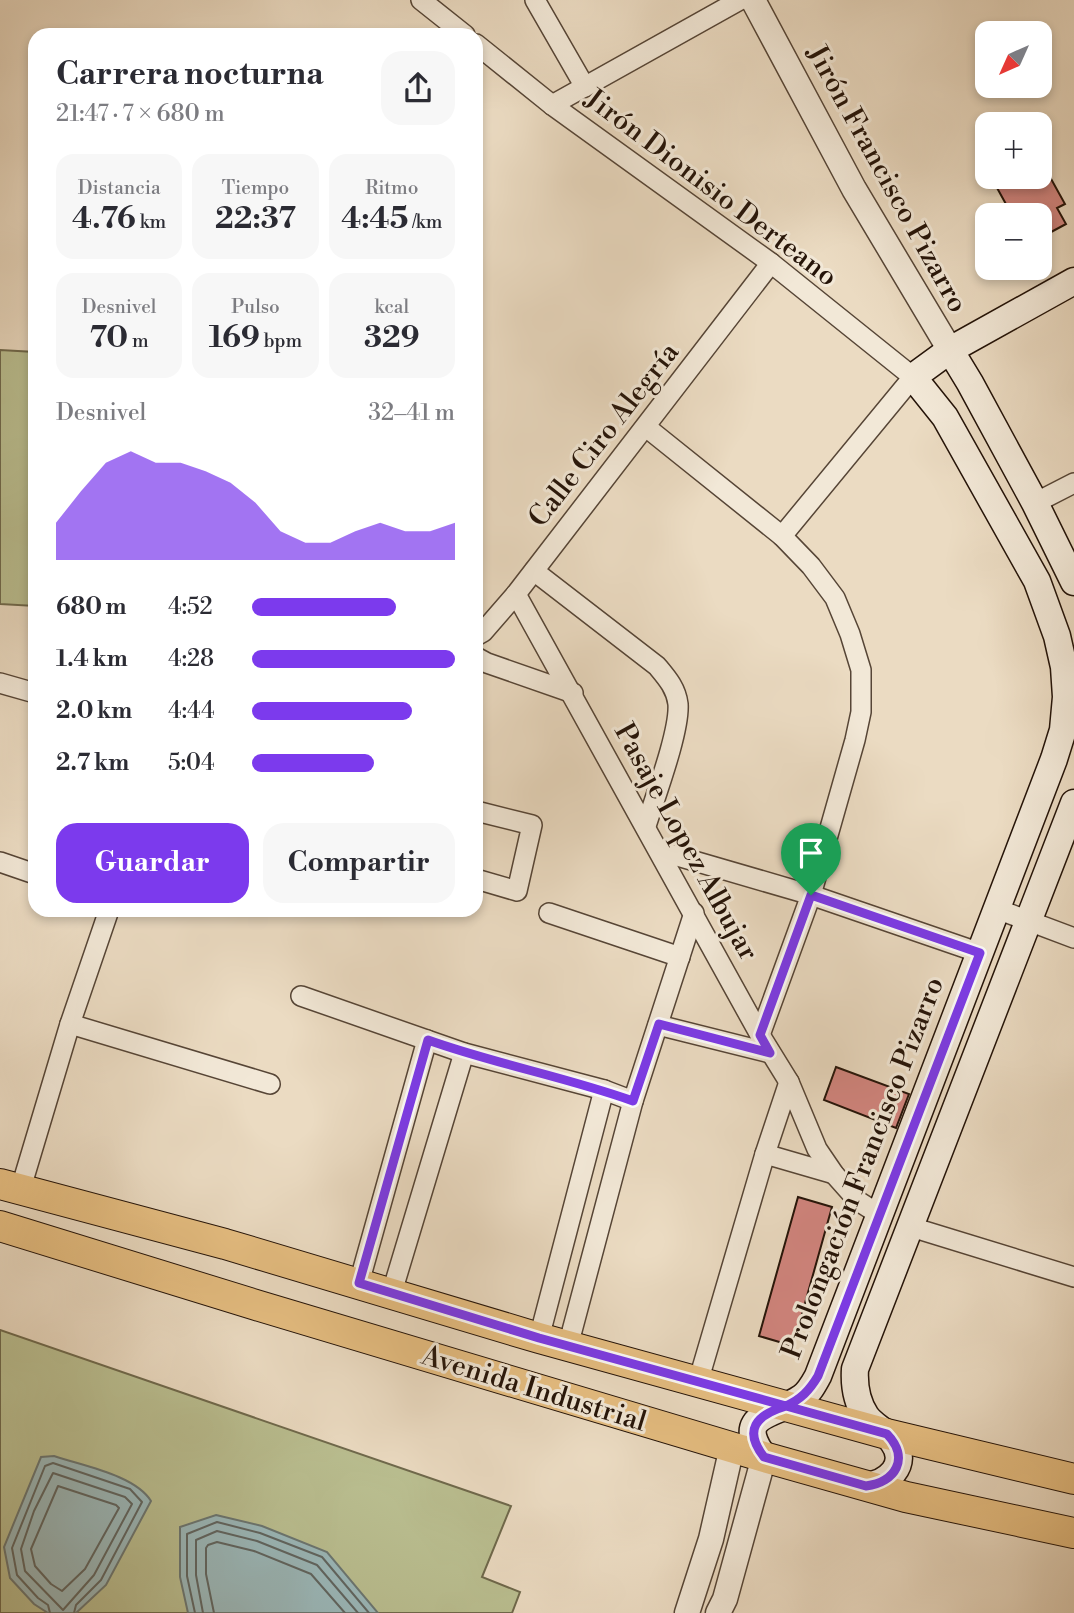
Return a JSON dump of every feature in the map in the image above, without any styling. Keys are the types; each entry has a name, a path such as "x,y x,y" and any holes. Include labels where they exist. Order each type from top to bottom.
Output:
{"main road":[{"path":"913,377 950,350 1074,281"},
{"path":"950,350 1035,503 1074,582"},
{"name":"Prolongación Francisco Pizarro","path":"764,1457 754,1441 756,1424 772,1410 800,1400 818,1376 1063,730 1066,697 1064,667 1057,636 1037,581 945,417 913,377"},
{"path":"866,1486 882,1483 895,1472 899,1456 897,1447 887,1434 867,1418 858,1402 854,1385 855,1368 1074,803"},
{"name":"Avenida Industrial","path":"10,1187 225,1244 539,1338 887,1434 1074,1479"},
{"name":"Avenida Industrial","path":"0,1226 764,1457 866,1486 1074,1533"}],"street":[{"path":"421,0 456,28"},
{"path":"535,0 585,87"},
{"path":"552,105 740,0"},
{"name":"Jirón Francisco Pizarro","path":"754,0 854,189 950,350"},
{"name":"Jirón Dionisio Derteano","path":"483,50 552,105 771,263 913,377"},
{"name":"Calle Ciro Alegría","path":"483,632 534,571 771,263"},
{"path":"782,536 913,377"},
{"path":"646,427 782,536 811,566 835,598 861,670 861,712 855,740 811,895 760,1035"},
{"path":"1035,503 1074,483"},
{"path":"534,571 657,666 672,684 678,703 677,723 646,825"},
{"name":"Pasaje Lopez Albujar","path":"516,594 770,1053 789,1082 817,1149 834,1174 858,1201 880,1215"},
{"path":"483,661 573,693"},
{"path":"0,683 28,691"},
{"path":"483,813 532,825 517,891 483,881"},
{"path":"660,851 811,895 980,953"},
{"path":"0,862 28,872"},
{"path":"997,909 1074,938"},
{"path":"550,913 680,957"},
{"path":"568,1346 633,1101 694,914"},
{"path":"10,1187 107,917"},
{"path":"301,996 464,1053 604,1090 633,1101"},
{"path":"70,1024 270,1084"},
{"path":"659,1024 770,1053"},
{"path":"359,1283 428,1040"},
{"path":"392,1293 464,1053"},
{"path":"698,1382 789,1082"},
{"path":"539,1338 604,1090"},
{"path":"765,1154 834,1174"},
{"path":"908,1226 1074,1277"},
{"path":"687,1613 711,1539 732,1447"},
{"path":"718,1613 725,1599 764,1457"}],"green space":[{"path":"0,350 28,352 28,606 0,604"},
{"path":"0,1330 511,1506 482,1577 520,1592 512,1613 0,1613"}],"water":[{"path":"54,1456 121,1478 133,1484 151,1501 106,1585 76,1613 48,1613 34,1604 10,1578 4,1547 41,1457"},
{"path":"216,1515 262,1526 327,1552 378,1613 188,1613 180,1577 180,1527"}],"building":[{"path":"1052,181 1065,204 1057,208 1066,224 1052,232 1052,203 1005,203 998,189 1052,189"},
{"path":"836,1067 909,1094 896,1128 824,1100"},
{"path":"798,1197 832,1207 793,1346 759,1336"}],"route":[{"path":"811,895 760,1035 770,1053 659,1024 633,1101 604,1090 464,1053 428,1040 359,1283 539,1338 786,1406 772,1410 756,1424 754,1441 764,1457 866,1486 882,1483 890,1478 895,1472 899,1456 897,1447 887,1434 786,1406 800,1400 818,1376 980,953 811,895"}]}
